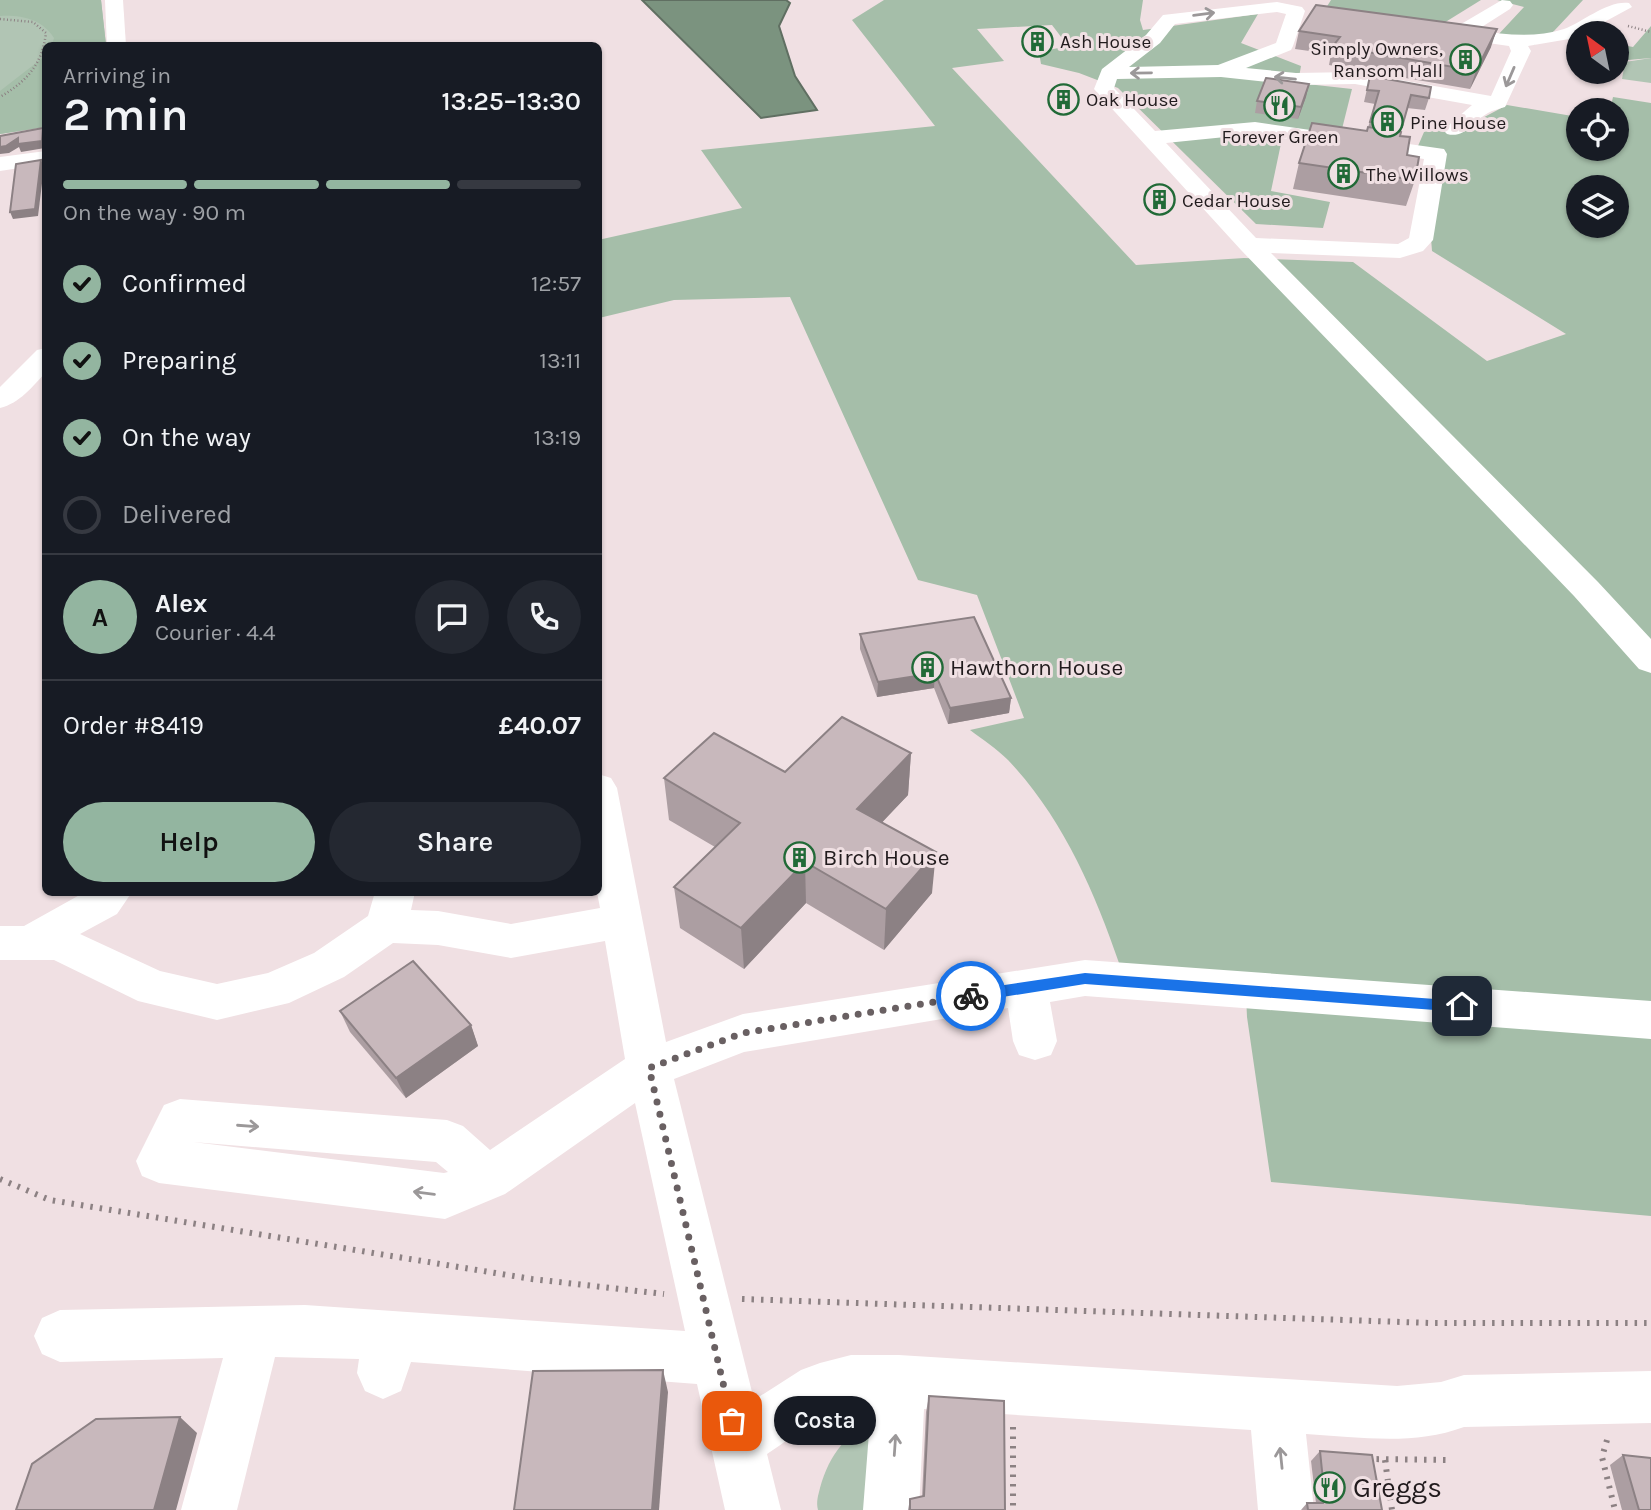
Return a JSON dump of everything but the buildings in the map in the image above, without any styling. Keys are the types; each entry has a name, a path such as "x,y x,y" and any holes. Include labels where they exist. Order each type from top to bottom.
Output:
{"street":[{"path":"114,0 117,42"},
{"path":"1181,0 1153,39 1109,73 1104,89 1249,245 1586,589 1651,661"},
{"path":"1432,30 1517,42 1567,34 1623,7 1596,0"},
{"path":"1459,33 1504,5"},
{"path":"1169,19 1278,7 1307,8 1284,46 1221,71"},
{"path":"1454,130 1490,105 1521,51 1517,42"},
{"path":"1109,73 1221,71 1490,105"},
{"path":"1151,138 1255,128 1445,156 1421,240 1415,246 1400,251 1249,245"},
{"path":"0,164 42,159"},
{"path":"0,400 16,388 42,360"},
{"path":"602,810 649,1068 716,1359 754,1509"},
{"path":"14,943 103,902 108,896"},
{"path":"14,943 58,943 153,988 217,1002 285,985 329,965 391,909 438,928 511,941 622,921"},
{"path":"488,1178 447,1141 180,1120 159,1161 446,1196 488,1178 649,1068 743,1033 1085,978 1651,1020"},
{"path":"1026,987 1035,1041"},
{"path":"60,1336 305,1331 386,1354 716,1359"},
{"path":"209,1510 256,1332"},
{"path":"737,1442 820,1389 851,1381 899,1381 1397,1413 1441,1409 1464,1401 1651,1397"},
{"path":"891,1510 899,1381"},
{"path":"1276,1406 1286,1510"}],"path":[{"path":"0,19 33,22 47,33 46,42"},
{"path":"0,97 35,71 42,56"},
{"path":"0,1179 50,1200 532,1279 704,1299 783,1299 1430,1323 1651,1324"},
{"path":"1013,1388 1013,1510"},
{"path":"1608,1440 1602,1457 1615,1510"},
{"path":"1361,1459 1450,1460"},
{"path":"1385,1460 1392,1510"}],"shaded area":[{"path":"0,0 101,0 106,42 42,42 42,127 0,134"},
{"path":"0,0 101,0 106,42 53,42 54,38 37,22 16,16 0,16"},
{"path":"642,0 786,0 790,3 779,26 795,76 817,110 761,118"},
{"path":"884,0 1143,0 1140,20 1143,30 1258,14 1241,43 1301,66 1298,83 1352,89 1339,141 1283,134 1271,191 1330,202 1323,228 1256,224 1118,88 1079,73 1041,64 1039,52 1068,46 1052,25 977,29 1004,61 952,68 1136,265 1244,258 1353,262 1487,361 1566,334 1432,251 1430,225 1442,161 1418,146 1427,125 1473,123 1507,105 1566,115 1566,161 1629,161 1629,100 1651,103 1651,1216 1271,1182 1247,1017 1245,974 1119,963 1087,882 1045,806 1008,760 970,730 1024,718 977,595 918,580 790,297 674,300 602,317 602,239 742,208 701,150 935,126 852,20"},
{"path":"1331,0 1481,0 1439,26 1326,8"},
{"path":"1497,0 1583,0 1554,31 1534,45 1497,36 1524,7"},
{"path":"1651,26 1651,58 1629,60 1629,46 1633,47"},
{"path":"42,58 42,127 0,134 0,91"},
{"path":"1651,58 1651,83 1629,80 1629,61"},
{"path":"876,1413 870,1510 818,1510 820,1488 834,1455 856,1429"}],"way so far":[{"path":"732,1421 649,1068 743,1033 971,996"}],"place":[{"name":"Ash House","path":"1037,41"},
{"name":"Simply Owners, Ransom Hall","path":"1466,59"},
{"name":"Oak House","path":"1063,99"},
{"name":"Forever Green","path":"1280,105"},
{"name":"Pine House","path":"1387,122"},
{"name":"The Willows","path":"1343,174"},
{"name":"Cedar House","path":"1159,200"},
{"name":"Hawthorn House","path":"927,667"},
{"name":"Birch House","path":"800,857"},
{"name":"Costa","path":"732,1421"},
{"name":"Greggs","path":"1330,1487"}],"route":[{"path":"971,996 1085,978 1462,1006"}]}
